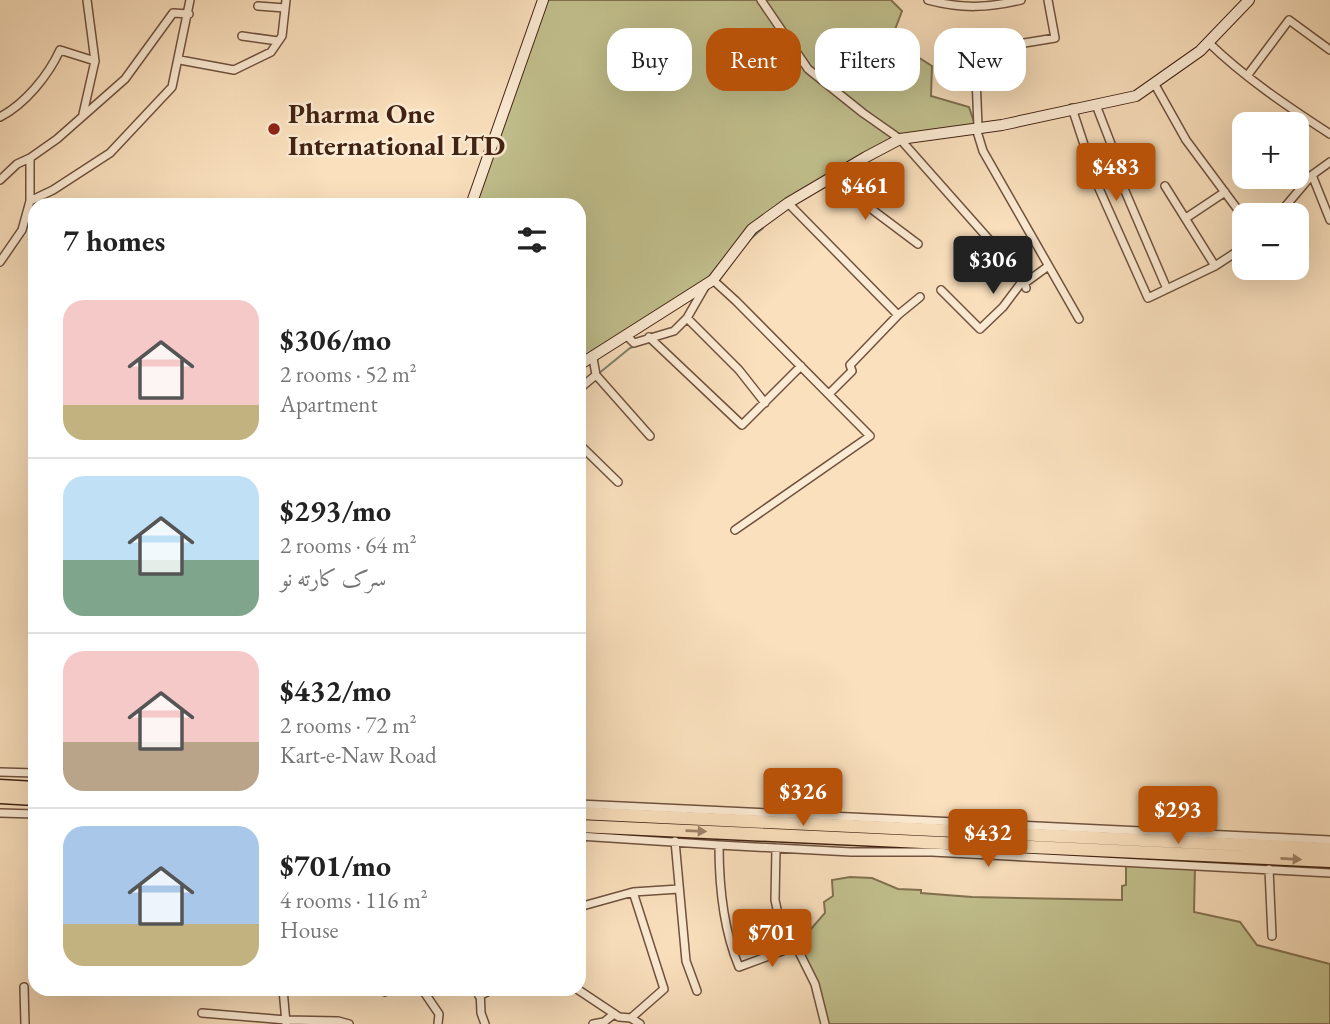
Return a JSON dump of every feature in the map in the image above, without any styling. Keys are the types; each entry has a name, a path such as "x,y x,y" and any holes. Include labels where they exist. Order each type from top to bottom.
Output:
{"highway":[{"path":"0,786 25,795"},
{"path":"0,797 25,795"},
{"path":"586,813 1098,844 1330,861"},
{"path":"586,826 1330,849"}],"street":[{"path":"82,115 94,61 87,0"},
{"path":"36,198 110,153 172,87 180,61 190,0"},
{"path":"473,198 543,0"},
{"path":"761,0 808,69 900,139 1025,283"},
{"path":"929,0 961,6 992,7 1021,0"},
{"path":"1048,0 1055,38 975,51 977,128 984,151 1047,267 1079,319"},
{"path":"627,336 634,343 674,331 687,318 710,282 752,229 788,203 900,139 1002,125 1136,96 1200,51 1249,0"},
{"path":"180,61 234,70 271,52 282,36 285,4 258,6"},
{"path":"0,180 17,164 57,139 125,79 173,13 189,14"},
{"path":"1247,75 1289,20 1330,50"},
{"path":"242,36 278,41"},
{"path":"1208,42 1228,62 1273,97 1330,134"},
{"path":"0,117 10,112 51,69 60,50 94,61"},
{"path":"1154,83 1186,141 1233,203"},
{"path":"1096,105 1113,149 1119,177 1167,289"},
{"path":"1072,108 1097,184 1149,298 1232,255"},
{"path":"30,158 30,198"},
{"path":"1288,203 1312,175 1330,162"},
{"path":"1312,175 1330,220"},
{"path":"831,177 918,244"},
{"path":"1165,186 1215,266"},
{"path":"1186,218 1225,192"},
{"path":"788,203 898,315"},
{"path":"0,262 22,230 28,208"},
{"path":"941,290 980,328 1025,283 1047,267"},
{"path":"586,362 710,282"},
{"path":"710,282 830,393 870,436 735,530"},
{"path":"830,393 852,371 850,365 898,315 920,297"},
{"path":"687,318 739,370 765,402"},
{"path":"649,337 742,425 801,366"},
{"path":"593,358 596,374 650,436"},
{"path":"586,383 596,374"},
{"path":"586,451 618,482"},
{"path":"0,772 28,773"},
{"path":"586,804 1330,840"},
{"path":"0,813 28,814"},
{"path":"586,836 776,848 932,852 1330,873"},
{"path":"675,841 686,961 697,991"},
{"path":"719,845 723,905 731,948 739,967 796,946"},
{"path":"776,848 775,900 782,932 796,946 815,984 825,1024"},
{"path":"1269,869 1272,936"},
{"path":"586,905 634,892 680,889"},
{"path":"631,1018 664,989 634,892"},
{"path":"24,987 24,1024"},
{"path":"586,993 618,1018"},
{"path":"284,996 286,1022"},
{"path":"427,996 439,1014 438,1024"},
{"path":"480,996 485,1024"},
{"path":"202,1013 244,1020 349,1024"},
{"path":"593,1024 631,1018 640,1024"}],"shaded area":[{"path":"543,0 891,0 902,11 896,28 815,28 815,91 920,91 920,58 932,66 931,96 969,107 976,128 900,139 752,229 713,280 586,361 586,198 473,198"},
{"path":"1126,862 1195,865 1194,912 1240,922 1257,945 1330,964 1330,1024 825,1024 815,984 796,946 825,913 824,902 833,896 832,880 872,878 898,889 972,897 1122,900 1122,886 1126,885"}],"waterway":[{"path":"748,241 763,228"},
{"path":"598,374 630,348 639,345"}],"place":[{"name":"Pharma One International LTD","path":"274,129"}]}
